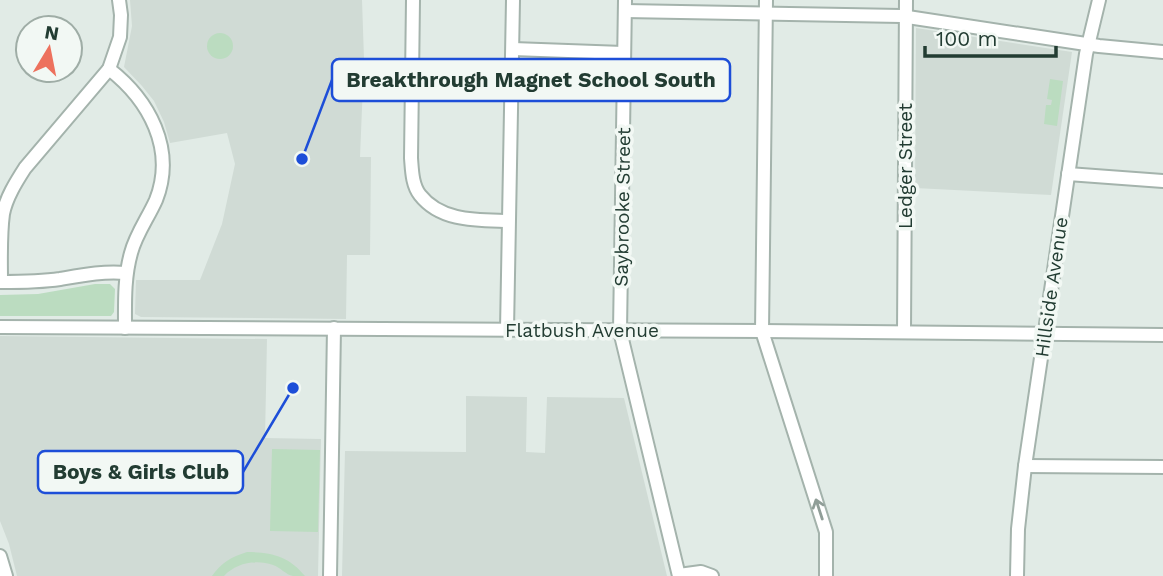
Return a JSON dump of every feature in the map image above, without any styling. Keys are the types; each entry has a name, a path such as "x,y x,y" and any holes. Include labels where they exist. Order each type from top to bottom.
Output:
{"street":[{"path":"119,0 120,37 109,69 24,168 15,183 3,212 0,282 31,282 86,274 126,273"},
{"path":"413,0 411,158 419,194 436,210 456,217 508,221"},
{"path":"507,330 513,0"},
{"path":"766,0 762,331 826,532 826,576"},
{"name":"Ledger Street","path":"904,332 906,0"},
{"name":"Hillside Avenue","path":"1017,576 1018,529 1025,466 1088,44 1099,0"},
{"path":"625,6 765,14 906,16 1088,44 1163,52"},
{"name":"Saybrooke Street","path":"625,6 620,331 679,575"},
{"path":"513,50 623,52"},
{"path":"109,69 124,80 141,99 154,121 163,165 156,199 137,236 126,273 125,328"},
{"path":"1068,174 1163,181"},
{"name":"Flatbush Avenue","path":"0,327 1163,335"},
{"path":"330,576 334,328"},
{"path":"1025,466 1163,467"},
{"path":"0,556 6,576"},
{"path":"679,575 701,572 712,576"}],"shaded area":[{"path":"130,0 362,0 364,59 360,157 371,157 370,255 347,255 346,319 141,317 135,314 136,280 200,280 222,224 235,164 227,133 170,143 154,101 124,67 132,26"},
{"path":"916,28 1072,52 1051,195 915,188"},
{"path":"0,336 267,339 265,438 321,439 318,576 17,576 0,521"},
{"path":"466,396 527,397 526,452 545,453 547,397 624,398 667,576 342,576 345,451 466,452"}],"green space":[{"path":"220,33 229,37 233,46 229,55 220,59 211,55 207,46 211,37"},
{"path":"1050,79 1063,81 1057,126 1044,124 1046,105 1051,105 1052,100 1047,99"},
{"path":"110,284 115,289 114,312 111,316 0,316 0,295 38,294"},
{"path":"272,449 320,450 318,532 270,531"},
{"path":"247,552 279,557 293,564 305,576 293,576 276,566 260,562 240,565 224,576 212,576 227,561"}],"place":[{"name":"Breakthrough Magnet School South","path":"302,159"},
{"name":"Boys & Girls Club","path":"293,388"}]}
